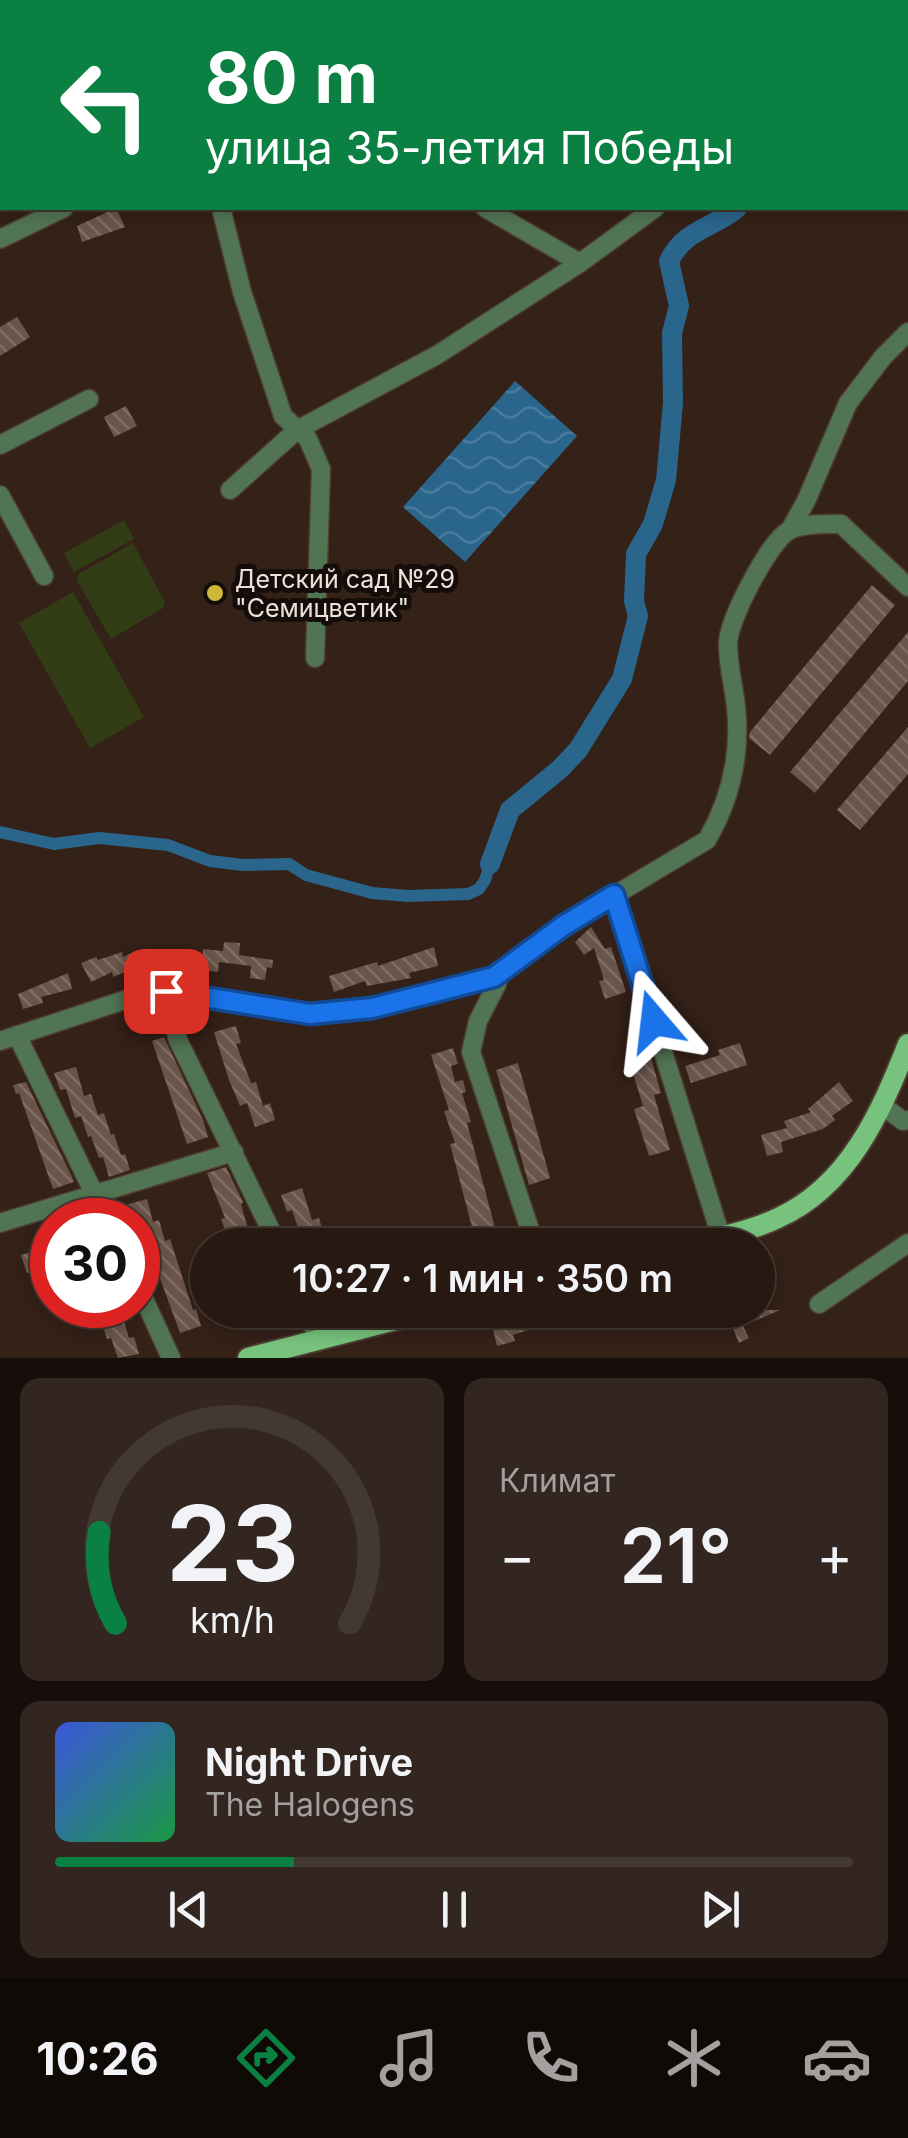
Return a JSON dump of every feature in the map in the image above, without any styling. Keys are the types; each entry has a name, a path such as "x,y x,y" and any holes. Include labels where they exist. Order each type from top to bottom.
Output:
{"main road":[{"path":"750,1228 777,1219 834,1181 883,1106 908,1044"},
{"path":"248,1358 362,1328"}],"street":[{"path":"0,238 60,210"},
{"path":"222,210 242,292 283,416 308,439 320,468 314,658"},
{"path":"489,210 580,262"},
{"path":"230,490 298,430 437,356 653,210"},
{"path":"96,1198 9,1038 146,993 166,991 310,1014 372,1008 494,977 563,926 707,840 720,817 737,750 728,644 730,626 772,547 790,530 806,501 848,403 882,358 908,332"},
{"path":"0,445 89,399"},
{"path":"0,495 44,576"},
{"path":"790,530 841,524 908,587"},
{"path":"614,895 719,1228"},
{"path":"494,977 497,984 478,1021 471,1052 529,1228"},
{"path":"166,991 178,1040 270,1228"},
{"path":"883,1106 903,1121 908,1120"},
{"path":"0,1223 234,1152"},
{"path":"819,1304 908,1243"},
{"path":"158,1328 172,1358"},
{"path":"314,1328 318,1339"}],"green space":[{"path":"124,520 134,539 74,572 64,553"},
{"path":"133,543 165,602 163,608 111,639 77,581 78,574"},
{"path":"73,592 144,717 90,748 19,623"}],"water":[{"path":"515,381 577,436 465,562 403,507"}],"building":[{"path":"117,210 125,227 82,242 77,226"},
{"path":"17,317 30,337 0,356 0,327"},
{"path":"126,406 137,426 114,437 104,417"},
{"path":"872,585 895,605 770,755 749,738 750,732"},
{"path":"908,632 908,681 815,793 790,772"},
{"path":"908,727 908,774 860,830 837,810"},
{"path":"591,927 605,949 611,947 626,992 605,999 599,981 604,980 594,948 584,955 575,942"},
{"path":"224,942 240,943 239,955 273,960 265,980 250,978 251,966 219,962 218,972 202,970 203,949 223,951"},
{"path":"434,947 438,966 409,973 411,978 367,986 365,981 334,992 329,976 377,962 378,966"},
{"path":"138,950 144,964 113,977 112,972 91,982 81,963 122,952 123,957"},
{"path":"68,973 72,989 41,997 43,1003 23,1009 18,994"},
{"path":"236,1026 241,1043 236,1044 251,1083 256,1082 263,1106 270,1103 275,1120 255,1127 247,1103 240,1106 214,1032"},
{"path":"164,1037 208,1137 187,1144 152,1041"},
{"path":"740,1043 747,1065 691,1083 685,1066 720,1055 718,1050"},
{"path":"453,1048 458,1064 451,1066 455,1082 463,1080 466,1092 462,1093 471,1122 467,1123 495,1228 472,1228 450,1144 455,1143 444,1111 449,1110 431,1055"},
{"path":"649,1051 661,1093 654,1095 670,1150 649,1156 634,1109 643,1106 628,1057"},
{"path":"518,1063 550,1178 529,1185 496,1070"},
{"path":"76,1067 84,1096 91,1094 98,1115 104,1113 130,1170 109,1177 81,1116 75,1118 66,1089 60,1090 54,1073"},
{"path":"26,1082 74,1182 53,1189 13,1085"},
{"path":"839,1082 853,1101 832,1116 835,1120 823,1129 781,1142 783,1152 767,1156 761,1135 787,1128 784,1121 811,1112 808,1109"},
{"path":"226,1167 243,1202 248,1228 224,1228 221,1219 225,1218 207,1173"},
{"path":"302,1188 312,1220 319,1218 322,1228 298,1228 281,1195"},
{"path":"160,1224 165,1241 170,1239 190,1301 190,1328 195,1328 180,1333 160,1278"},
{"path":"30,1252 30,1272 27,1273 21,1255"},
{"path":"103,1328 126,1328 129,1338 134,1337 139,1354 118,1358 111,1338 107,1339"},
{"path":"493,1328 534,1328 513,1335 515,1341 497,1346"},
{"path":"733,1328 744,1328 749,1338 739,1343"}],"waterway":[{"path":"490,864 510,810 578,750 622,679 638,616 634,601 636,554 653,524 666,480 673,403 672,333 679,306 669,261 691,235 734,210"},
{"path":"0,832 54,844 99,838 168,845 210,861 289,864 306,875 372,893 408,896 468,894 479,889 490,864"}],"place":[{"name":"Детский сад №29 \"Семицветик\"","path":"215,593"}],"route":[{"path":"166,991 310,1014 372,1008 494,977 563,926 614,895 654,1021"}]}
